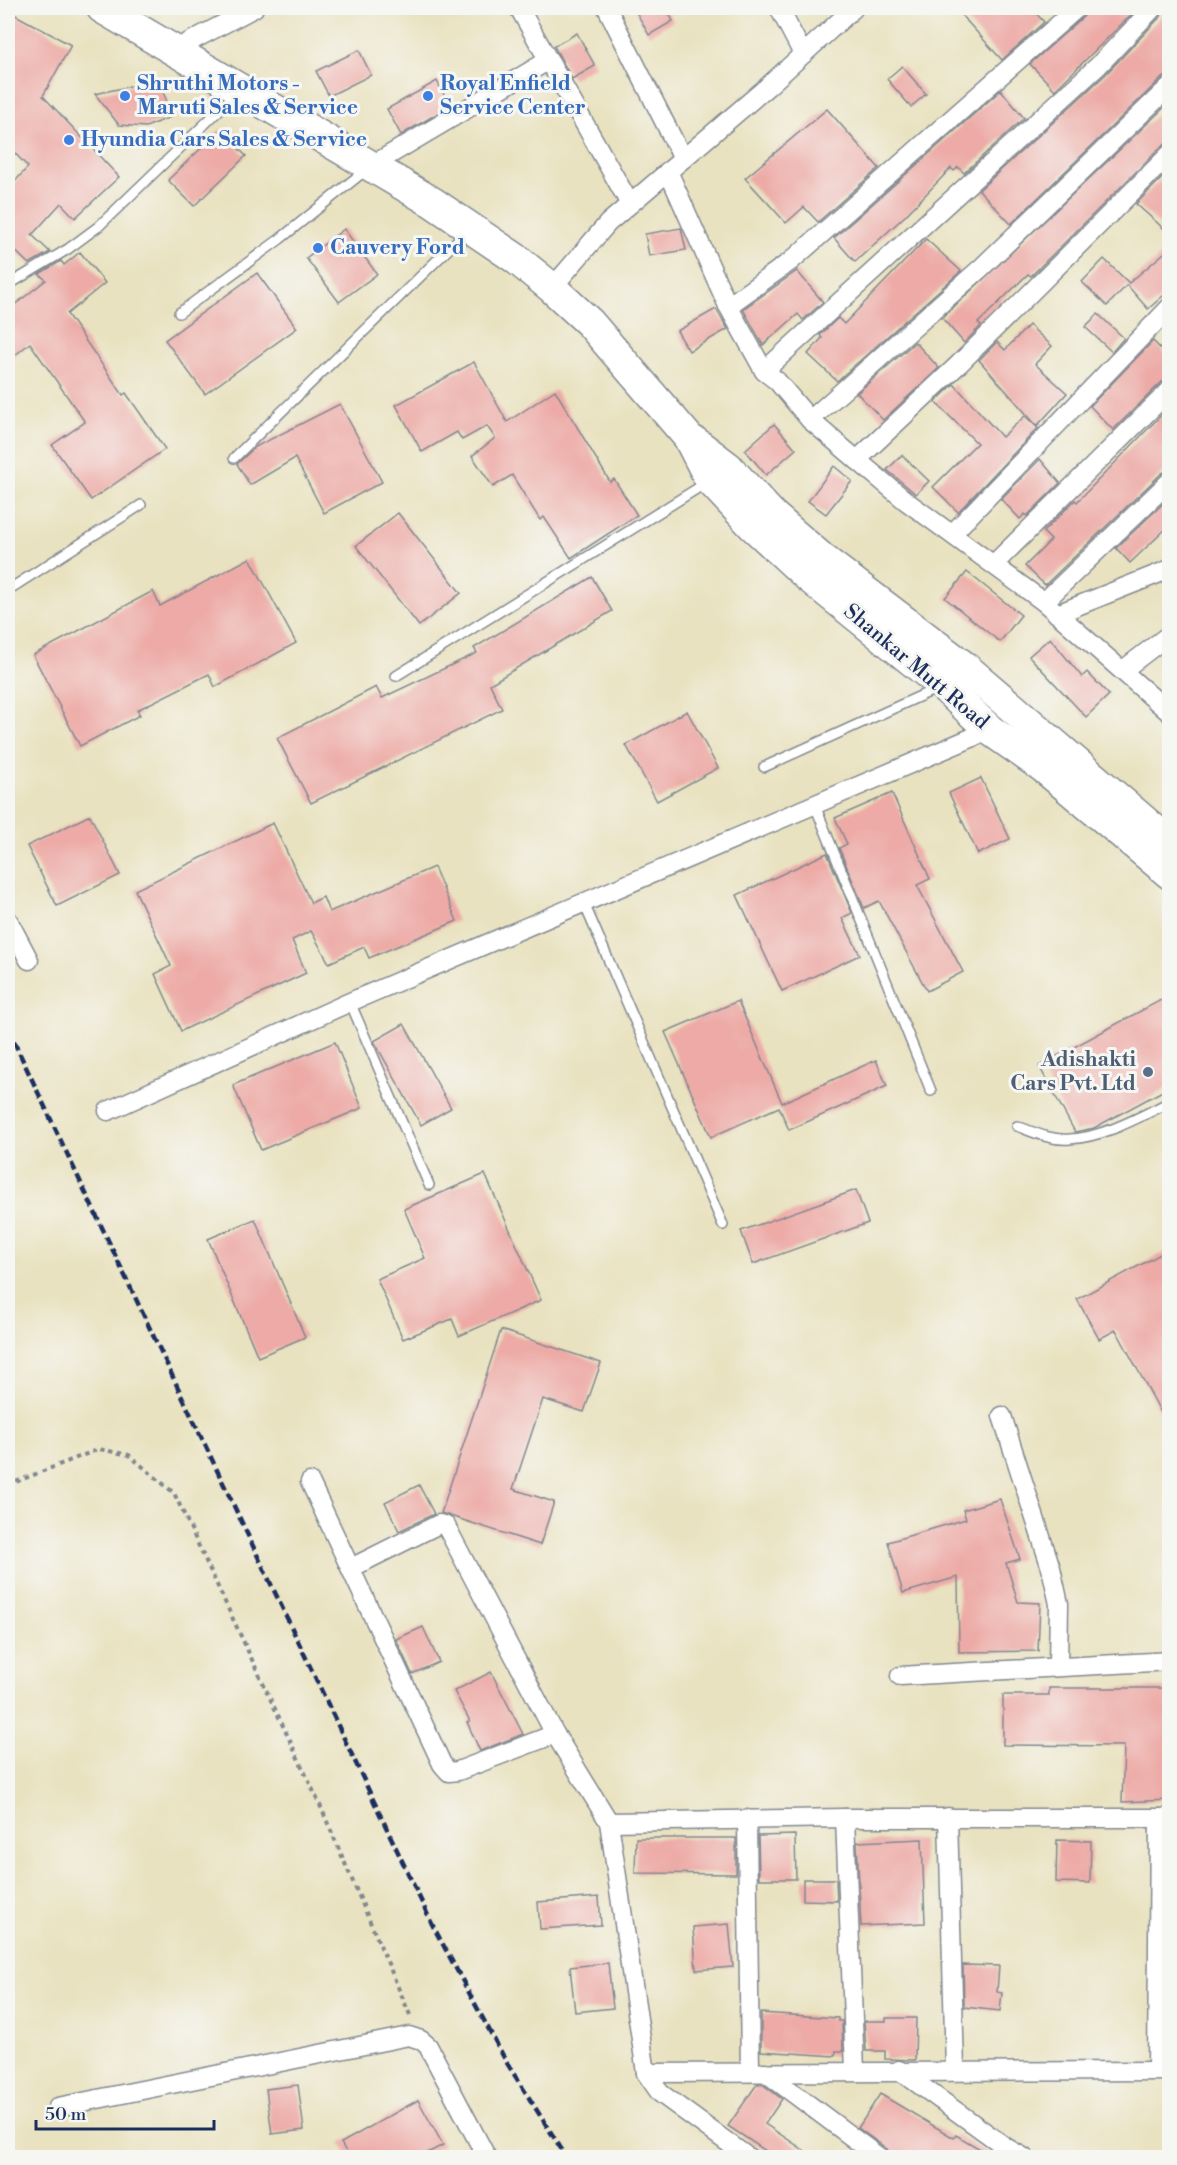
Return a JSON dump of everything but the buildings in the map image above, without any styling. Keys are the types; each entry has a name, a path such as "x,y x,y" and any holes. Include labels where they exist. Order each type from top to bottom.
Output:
{"main road":[{"name":"Shankar Mutt Road","path":"102,8 471,227 552,288 590,323 688,437 728,467 771,514 824,560 966,668 1170,843"},
{"name":"Shankar Mutt Road","path":"688,437 710,480 753,526 807,576 943,686 990,730 1044,768 1170,874"}],"street":[{"path":"172,51 254,8"},
{"path":"519,8 630,204"},
{"path":"607,8 683,159"},
{"path":"779,8 803,54"},
{"path":"552,288 608,223 854,8"},
{"path":"728,306 791,261 1077,8"},
{"path":"764,371 1098,66 1153,8"},
{"path":"369,167 549,60"},
{"path":"810,420 982,267 1170,86"},
{"path":"857,460 959,364 1170,154"},
{"path":"668,171 728,306 764,371 777,381 810,420 857,460 906,501 1051,608 1170,713"},
{"path":"952,534 1170,307"},
{"path":"994,564 1170,390"},
{"path":"1051,608 1170,481"},
{"path":"1051,608 1170,569"},
{"path":"1123,670 1170,634"},
{"path":"108,1111 350,1002 990,730"},
{"path":"8,920 29,960"},
{"path":"1002,1416 1051,1568 1059,1604 1058,1667"},
{"path":"310,1482 442,1764 449,1772 458,1772 555,1734"},
{"path":"351,1568 443,1524 555,1734 609,1822 646,2073 660,2093 749,2157"},
{"path":"900,1676 1170,1661"},
{"path":"609,1822 948,1817 1164,1818 1163,2071 855,2070 646,2073"},
{"path":"948,1817 955,2070"},
{"path":"845,1818 855,2070"},
{"path":"747,1820 758,2072"},
{"path":"58,2108 409,2036 421,2040 428,2046 488,2157"},
{"path":"899,2070 1007,2148 1025,2157"},
{"path":"758,2072 880,2157"}],"lane":[{"path":"8,285 68,249 99,226 239,90"},
{"path":"179,313 280,239 369,167"},
{"path":"234,458 471,227"},
{"path":"396,676 710,480"},
{"path":"8,590 141,505"},
{"path":"764,768 943,686"},
{"path":"814,803 931,1091"},
{"path":"583,902 723,1225"},
{"path":"350,1002 429,1185"},
{"path":"1017,1126 1043,1136 1070,1139 1120,1127 1170,1102"}],"path":[{"path":"8,1485 99,1449 129,1455 174,1493 320,1805 421,2040"}],"railway":[{"path":"8,1029 433,1926 507,2063 567,2158"}],"place":[{"name":"Shruthi Motors - Maruti Sales & Service","path":"125,96"},
{"name":"Royal Enfield Service Center","path":"428,96"},
{"name":"Hyundia Cars Sales & Service","path":"69,140"},
{"name":"Cauvery Ford","path":"318,248"},
{"name":"Adishakti Cars Pvt. Ltd","path":"1148,1072"}]}
